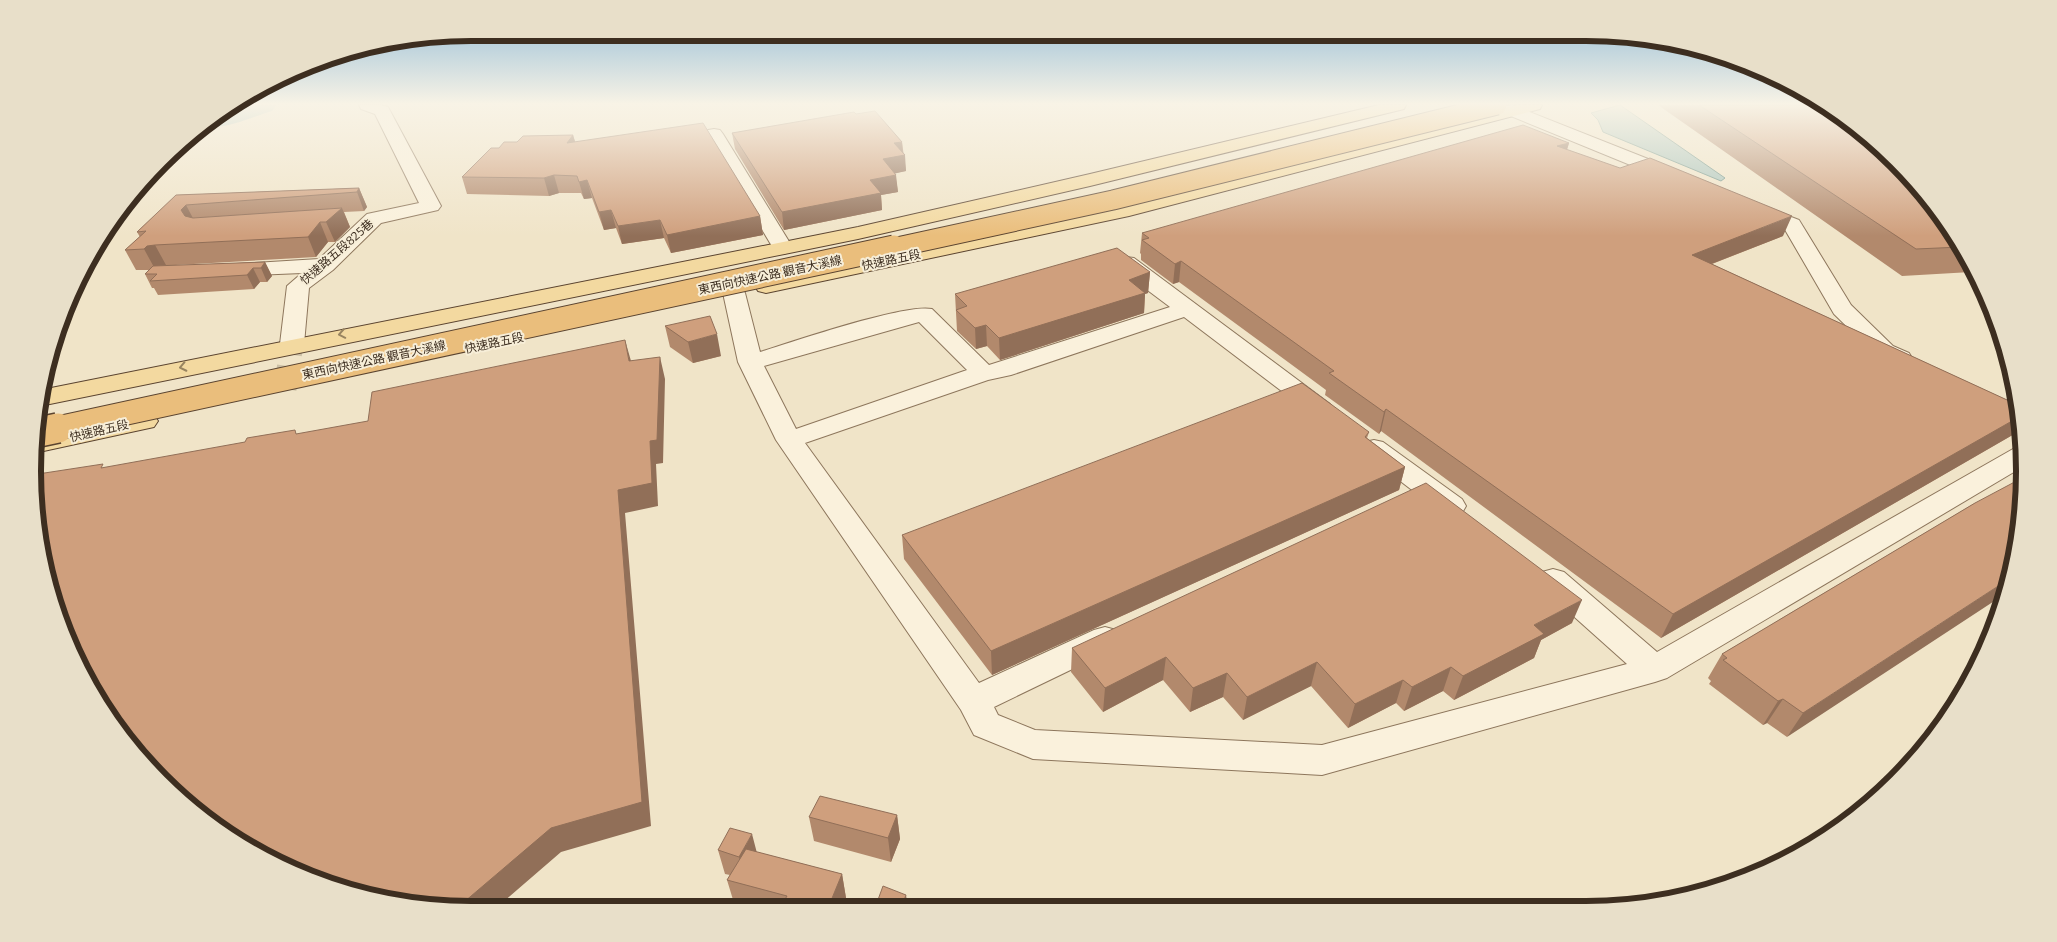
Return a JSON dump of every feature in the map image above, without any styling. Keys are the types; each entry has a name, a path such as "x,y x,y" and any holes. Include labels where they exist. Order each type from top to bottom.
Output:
{"highway":[{"name":"東西向快速公路 觀音大溪線","path":"45,414 411,334 945,225 1276,149"},
{"name":"東西向快速公路 觀音大溪線","path":"43,431 1113,200 1328,149"}],"main road":[{"path":"48,396 292,344 783,248 1081,181 1213,149"},
{"name":"快速路五段","path":"42,443 412,360 1129,210 1351,149"}],"street":[{"name":"快速路五段825巷","path":"292,344 298,286 325,264 374,218 431,206 402,149"},
{"path":"723,149 783,248"},
{"path":"1607,149 1693,184"},
{"path":"1738,202 1792,224 1842,309 1885,351 1918,367"},
{"path":"346,220 374,218"},
{"path":"1126,263 1350,431 1415,495 1474,522"},
{"path":"216,271 325,264"},
{"path":"734,293 750,362 789,440 972,701 986,725 1033,744 1322,760 1655,669 2016,459"},
{"path":"789,440 983,373 1002,370 1186,309"},
{"path":"750,362 906,317 924,314 983,373"},
{"path":"1536,568 1559,584 1655,669"},
{"path":"972,701 1130,628"}],"water":[{"path":"1644,149 1683,149 1725,178 1721,181"}],"building":[{"path":"490,149 719,149 760,216 667,235 660,220 618,226 611,210 599,212 587,180 579,182 577,176 554,175 544,178 462,177"},
{"path":"742,149 899,149 905,155 883,159 896,175 870,180 881,193 782,212"},
{"path":"1438,149 1565,149 1620,168 1650,158 1792,216 1692,255 2010,401 2013,421 1673,614 1386,409 1384,412 1329,373 1334,371 1181,261 1175,264 1142,240 1149,238 1142,233"},
{"path":"1765,149 1870,149 1890,167 1927,209 1953,247 1916,249"},
{"path":"359,188 357,192 186,205 181,210 185,216 193,218 342,208 326,222 320,222 308,237 155,245 147,246 144,249 125,250 146,231 137,232 176,195"},
{"path":"1117,248 1150,272 1129,280 1145,293 999,338 986,325 975,328 956,310 967,306 955,294"},
{"path":"265,262 261,268 253,268 247,275 150,281 157,274 145,274 153,266"},
{"path":"710,316 717,334 688,342 665,326"},
{"path":"625,340 629,361 660,357 657,440 650,441 652,483 618,490 642,802 551,828 465,901 415,897 360,886 333,878 307,868 256,843 209,812 167,775 148,754 130,733 99,686 74,635 64,609 50,555 45,527 41,474 103,464 101,468 245,442 247,438 295,430 296,434 368,421 372,392"},
{"path":"1302,383 1369,432 1365,437 1405,467 991,651 902,535"},
{"path":"2016,481 2012,527 2000,585 1803,713 1783,699 1778,701 1723,660 1727,658 1722,654 1975,503"},
{"path":"1426,483 1582,600 1534,625 1544,634 1463,676 1451,667 1412,687 1403,680 1355,704 1317,662 1247,697 1227,673 1193,688 1166,657 1105,688 1072,648"},
{"path":"820,796 897,815 888,838 809,817"},
{"path":"730,828 752,834 739,857 718,850"},
{"path":"746,849 842,874 831,901 784,901 787,896 727,880"},
{"path":"883,886 906,895 904,901 878,901"}],"tunnel":[{"path":"285,389 292,344"}]}
